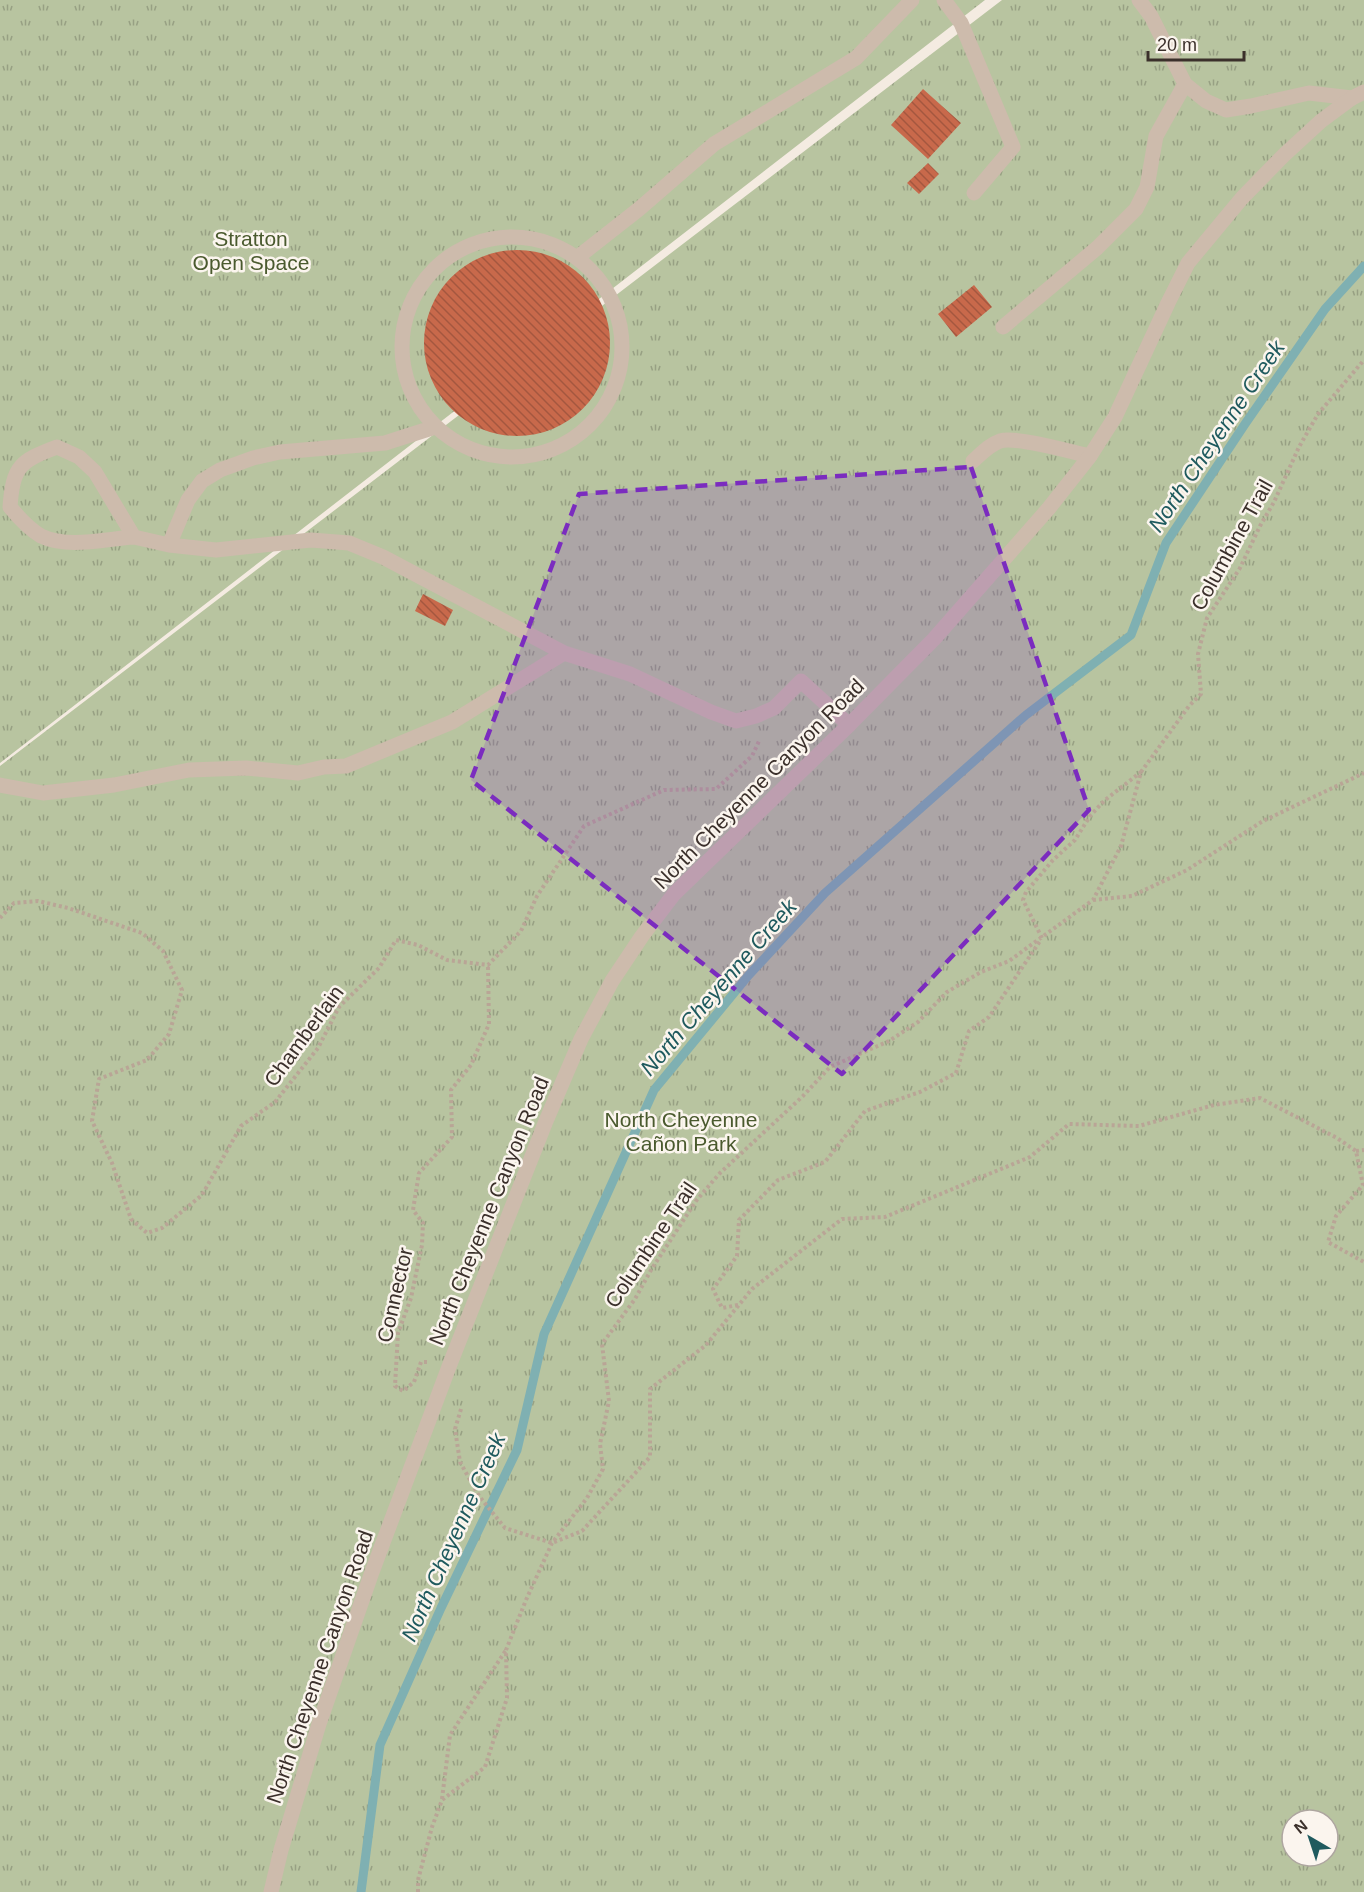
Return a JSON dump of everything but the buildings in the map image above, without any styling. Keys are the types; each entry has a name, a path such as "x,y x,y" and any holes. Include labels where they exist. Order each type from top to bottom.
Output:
{"street":[{"path":"578,257 639,209 714,144 856,58 912,0"},
{"path":"944,0 961,23 1013,147 974,193"},
{"path":"1139,0 1150,16 1185,84 1206,101 1226,110 1309,93 1358,95"},
{"path":"1003,327 1097,248 1136,209 1148,187 1156,136 1185,84"},
{"name":"North Cheyenne Canyon Road","path":"271,1892 281,1850 319,1724 372,1572 450,1364 546,1121 581,1040 612,981 674,894 934,639 1049,508 1090,456 1115,417 1188,263 1215,229 1276,164 1321,121 1358,95"},
{"path":"514,237 551,243 578,257 596,274 614,300 621,324 623,347 617,384 604,410 577,437 537,455 492,457 464,447 435,427 413,397 401,357 407,311 424,280 447,257 485,240 514,237"},
{"path":"169,545 188,500 202,481 220,470 253,458 280,453 385,443 435,427"},
{"path":"973,461 988,447 1003,440 1090,456"},
{"path":"134,537 95,472 79,457 57,447 33,456 18,468 12,488 10,507 23,523 42,536 67,542 134,537 169,545 216,550 311,540 349,543 383,557 564,652 630,674 711,712 736,721 756,716 774,708 801,681 849,724"},
{"path":"0,785 43,793 114,785 189,770 246,768 298,773 346,766 452,722 564,652"}],"path":[{"name":"Columbine Trail","path":"442,1800 485,1767 507,1698 506,1650 552,1543 587,1497 603,1469 600,1444 609,1401 602,1344 636,1299 651,1270 696,1201 719,1174 830,1068 889,1041 918,1022 947,992 981,972 1009,961 1093,900 1121,846 1140,772 1201,694 1198,654 1207,618 1240,568 1299,447 1318,414 1364,360"},
{"path":"488,964 521,931 537,896 584,826 664,790 716,789 752,756 774,708"},
{"path":"739,1305 722,1308 714,1289 737,1256 739,1220 778,1180 825,1162 865,1111 920,1092 957,1073 969,1031 989,1017 1042,938 1023,900 1026,892 1053,860 1075,840 1090,816 1105,800 1140,772"},
{"path":"1093,900 1132,896 1187,870 1263,821 1364,773"},
{"name":"Chamberlain","path":"0,918 14,903 38,901 68,908 142,933 163,951 182,990 169,1034 147,1060 99,1079 92,1121 112,1163 130,1219 147,1233 162,1228 202,1195 242,1126 275,1102 318,1048 339,1007 379,968 396,940 418,945 447,960 488,964"},
{"name":"Connector","path":"433,1362 421,1362 414,1382 403,1391 395,1386 398,1333 411,1298 422,1245 423,1223 413,1210 419,1173 452,1137 452,1090 471,1065 489,1024 488,964"},
{"path":"465,1399 455,1429 460,1462 478,1496 505,1528 552,1543 582,1531 650,1456 650,1389 706,1345 752,1289 842,1219 885,1217 1030,1157 1069,1124 1139,1126 1214,1105 1260,1098 1337,1138 1356,1151 1364,1150"},
{"path":"1356,1151 1363,1185 1336,1216 1328,1242 1364,1262"},
{"path":"418,1892 418,1880 432,1827 442,1800 450,1735 506,1650"}],"highlighted area":[{"path":"971,467 1089,810 842,1074 471,780 579,494"}],"green space":[{"name":"Stratton Open Space","path":"0,0 985,0 0,763"},
{"name":"North Cheyenne Cañon Park","path":"1002,0 1364,0 1364,1892 0,1892 0,766"}],"waterway":[{"name":"North Cheyenne Creek","path":"361,1892 380,1745 441,1608 517,1450 544,1334 654,1090 748,976 825,893 1026,715 1131,635 1166,543 1325,309 1364,266"}]}
